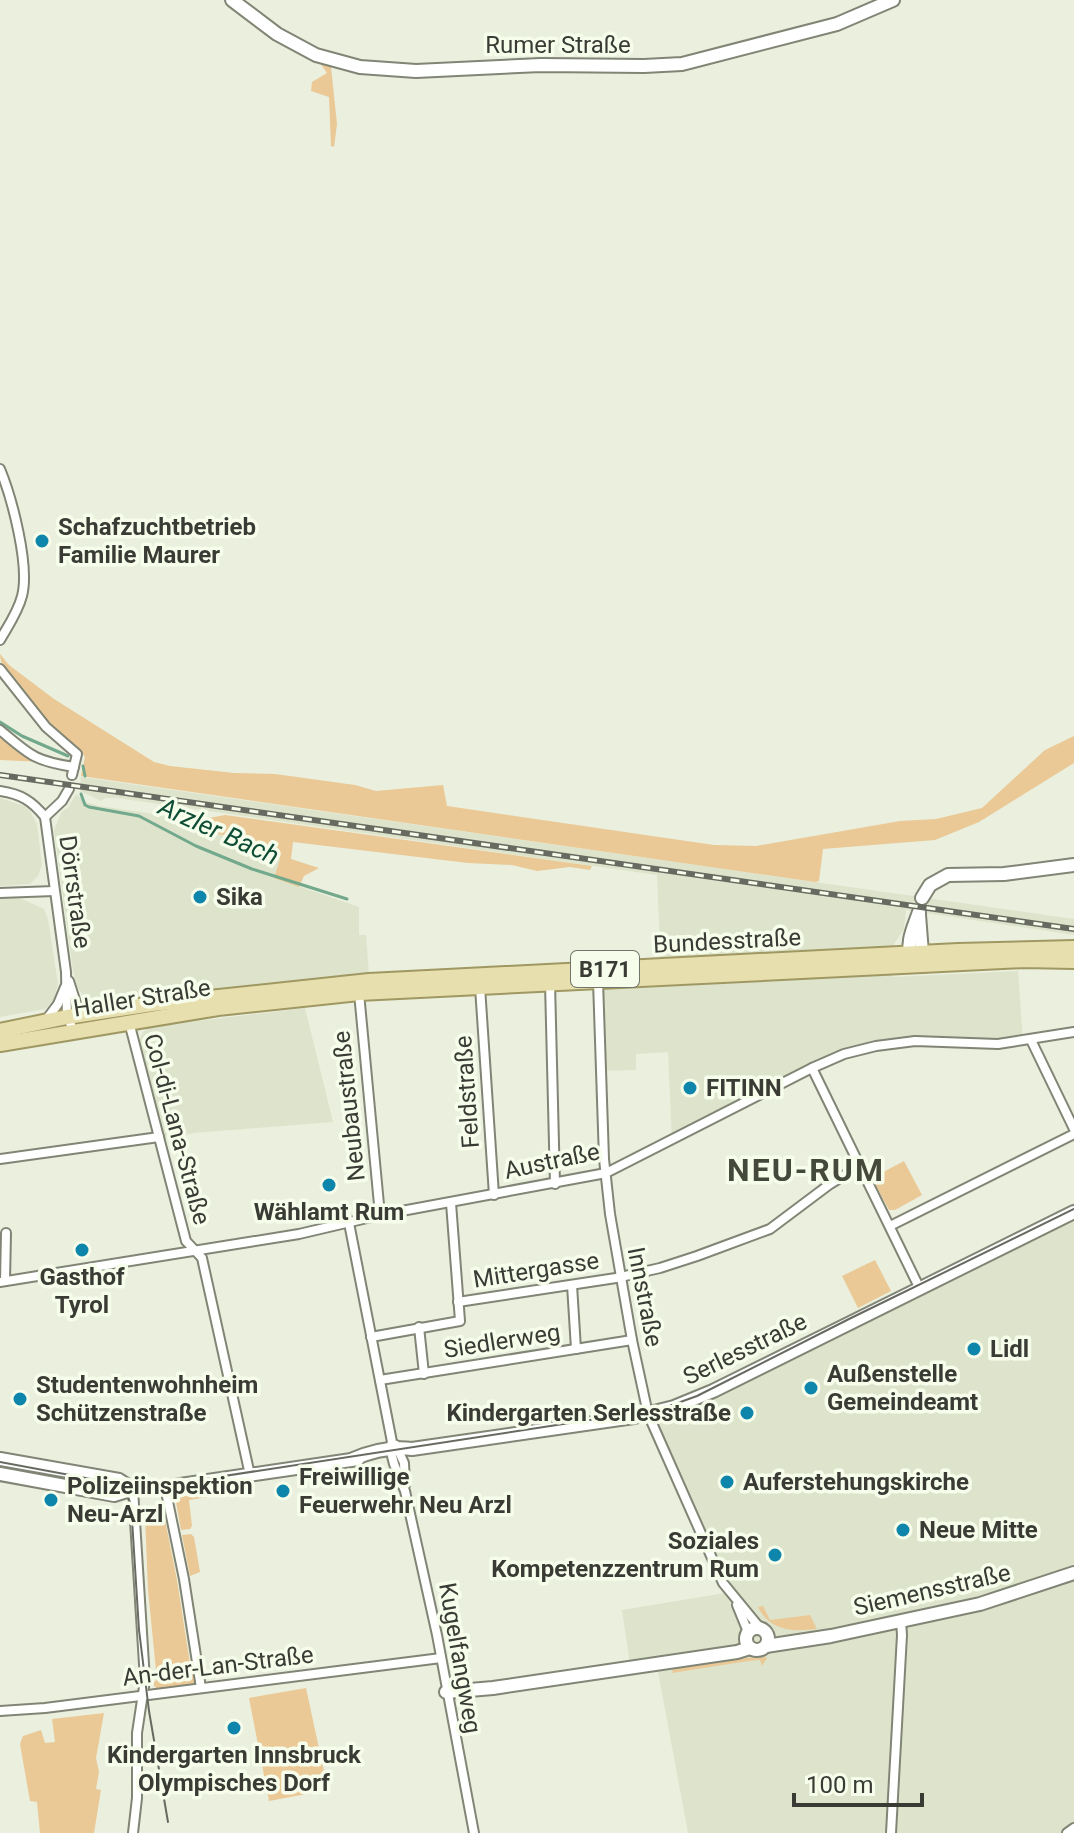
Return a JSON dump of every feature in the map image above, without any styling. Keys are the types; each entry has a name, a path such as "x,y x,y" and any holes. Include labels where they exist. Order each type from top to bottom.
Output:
{"main road":[{"name":"Bundesstraße","path":"290,994 369,981 1074,948"},
{"name":"Bundesstraße","path":"290,994 598,981 916,957 1074,961"},
{"name":"Haller Straße","path":"0,1044 73,1021 290,994"},
{"name":"Haller Straße","path":"0,1031 45,1022 129,1022 290,994"}],"street":[{"name":"Rumer Straße","path":"232,0 277,34 316,55 360,67 408,71 561,64 682,64 837,24 893,0"},
{"path":"0,469 10,496 24,566 24,586 19,606 0,640"},
{"path":"0,669 46,727 77,754 73,771 43,762 0,730"},
{"name":"Dörrstraße","path":"45,817 62,801 69,789"},
{"name":"Dörrstraße","path":"0,791 23,796 45,817 73,1021"},
{"path":"922,898 930,885 948,875 1004,874 1074,865"},
{"path":"0,893 54,891"},
{"name":"Dörrstraße","path":"66,972 73,1021"},
{"name":"Innstraße","path":"598,981 606,1173 620,1277 648,1414 723,1583 736,1600 756,1638"},
{"name":"Dörrstraße","path":"45,1022 58,1004 66,983"},
{"path":"550,983 555,1184"},
{"name":"Feldstraße","path":"480,987 494,1195"},
{"name":"Neubaustraße","path":"359,993 380,1215"},
{"name":"Col-di-Lana-Straße","path":"129,1022 186,1241 202,1258 250,1475"},
{"name":"Austraße","path":"2,1281 195,1252 606,1173 844,1054 883,1045 936,1041 998,1044 1074,1032"},
{"path":"890,1226 1074,1132 1031,1040"},
{"path":"812,1068 919,1287"},
{"path":"0,1159 159,1137"},
{"name":"Mittergasse","path":"458,1302 620,1277 673,1264 770,1229 830,1184 860,1166"},
{"name":"Mittergasse","path":"371,1337 460,1321 451,1203"},
{"name":"Serlesstraße","path":"0,1474 114,1495 133,1489 250,1475 398,1449 648,1414 697,1398 1074,1212"},
{"name":"Kugelfangweg","path":"349,1223 441,1658 474,1833"},
{"path":"2,1281 6,1233"},
{"path":"572,1285 576,1349"},
{"path":"419,1327 424,1374"},
{"name":"Siedlerweg","path":"380,1380 632,1340"},
{"path":"0,1459 119,1480 133,1489 145,1680 137,1733 137,1798 133,1833"},
{"path":"165,1487 184,1579 201,1688"},
{"name":"Siemensstraße","path":"446,1692 493,1688 718,1654 756,1638 798,1642 980,1604 1074,1573"},
{"path":"891,1833 901,1621"},
{"name":"An-der-Lan-Straße","path":"0,1711 441,1658"},
{"path":"1067,1833 1074,1828"}],"shaded area":[{"path":"320,63 331,67 337,124 334,147 331,146 329,97 311,91 312,82 327,73"},
{"path":"0,654 9,665 54,699 154,762 234,773 275,774 355,785 376,791 443,785 447,806 714,845 756,846 900,821 936,819 982,808 1045,750 1074,736 1074,763 979,822 935,840 823,849 819,881 815,882 81,776 85,757 20,693 3,666"},
{"path":"0,730 43,762 0,760"},
{"path":"81,777 1074,919 1074,935 906,910 904,929 894,944 893,977 1018,971 1023,1041 915,1041 844,1054 672,1140 668,1052 636,1054 636,1070 601,1071 598,975 661,971 657,875 117,798 101,801 80,791"},
{"path":"76,794 85,802 99,806 208,826 207,831 241,840 255,851 281,859 275,878 359,907 359,935 366,935 369,974 130,998 95,1000 84,997 73,971 54,830 62,811 68,808"},
{"path":"0,798 24,806 37,824 42,865 38,876 30,884 0,886"},
{"path":"225,815 592,866 590,870 570,867 537,871 512,865 468,863 293,842 291,859 319,868 304,876 299,887 274,878 280,859 255,850 241,840 207,831 208,826 200,823"},
{"path":"0,893 9,893 44,909 48,919 58,984 53,1001 45,1009 0,1017"},
{"path":"305,1008 333,1122 194,1133 164,1139 139,1042 143,1032 148,1028"},
{"path":"904,1161 922,1195 895,1210 889,1210 872,1178"},
{"path":"1074,1203 1074,1833 688,1833 656,1661 630,1664 622,1610 725,1593 648,1414 703,1391"},
{"path":"875,1260 891,1291 858,1308 842,1276"},
{"path":"213,1492 214,1496 189,1500 192,1526 181,1530 176,1502 180,1497"},
{"path":"148,1507 163,1510 190,1664 195,1665 195,1684 157,1689 152,1683 157,1680 148,1590 145,1516"},
{"path":"191,1534 200,1572 190,1576 182,1535"},
{"path":"763,1606 770,1620 810,1615 817,1629 783,1628 769,1621 763,1615 758,1607"},
{"path":"765,1657 762,1666 760,1660 672,1673 673,1668"},
{"path":"306,1688 328,1790 269,1801 249,1698"},
{"path":"104,1713 96,1758 99,1772 96,1789 101,1790 94,1833 40,1833 37,1802 30,1801 20,1744 23,1736 41,1730 45,1743 55,1742 52,1719"}],"waterway":[{"name":"Arzler Bach","path":"0,722 22,736 68,756"},
{"name":"Arzler Bach","path":"83,766 85,776"},
{"name":"Arzler Bach","path":"81,794 89,807 139,816 196,846 252,869 347,899"}],"tram line":[{"path":"0,1462 118,1484 159,1486 661,1409 697,1396 1074,1209"},
{"path":"114,1484 125,1492 131,1504 139,1630 168,1822"}],"railway":[{"path":"0,775 1074,929"}],"place":[{"name":"Schafzuchtbetrieb Familie Maurer","path":"42,541"},
{"name":"Sika","path":"200,897"},
{"name":"FITINN","path":"690,1088"},
{"name":"Wählamt Rum","path":"329,1185"},
{"name":"Gasthof Tyrol","path":"82,1250"},
{"name":"Lidl","path":"974,1349"},
{"name":"Außenstelle Gemeindeamt","path":"811,1388"},
{"name":"Studentenwohnheim Schützenstraße","path":"20,1399"},
{"name":"Kindergarten Serlesstraße","path":"747,1413"},
{"name":"Auferstehungskirche","path":"727,1482"},
{"name":"Freiwillige Feuerwehr Neu Arzl","path":"283,1491"},
{"name":"Polizeiinspektion Neu-Arzl","path":"51,1500"},
{"name":"Neue Mitte","path":"903,1530"},
{"name":"Soziales Kompetenzzentrum Rum","path":"775,1555"},
{"name":"Kindergarten Innsbruck Olympisches Dorf","path":"234,1728"}],"district":[{"name":"NEU-RUM","path":"806,1170"}]}
